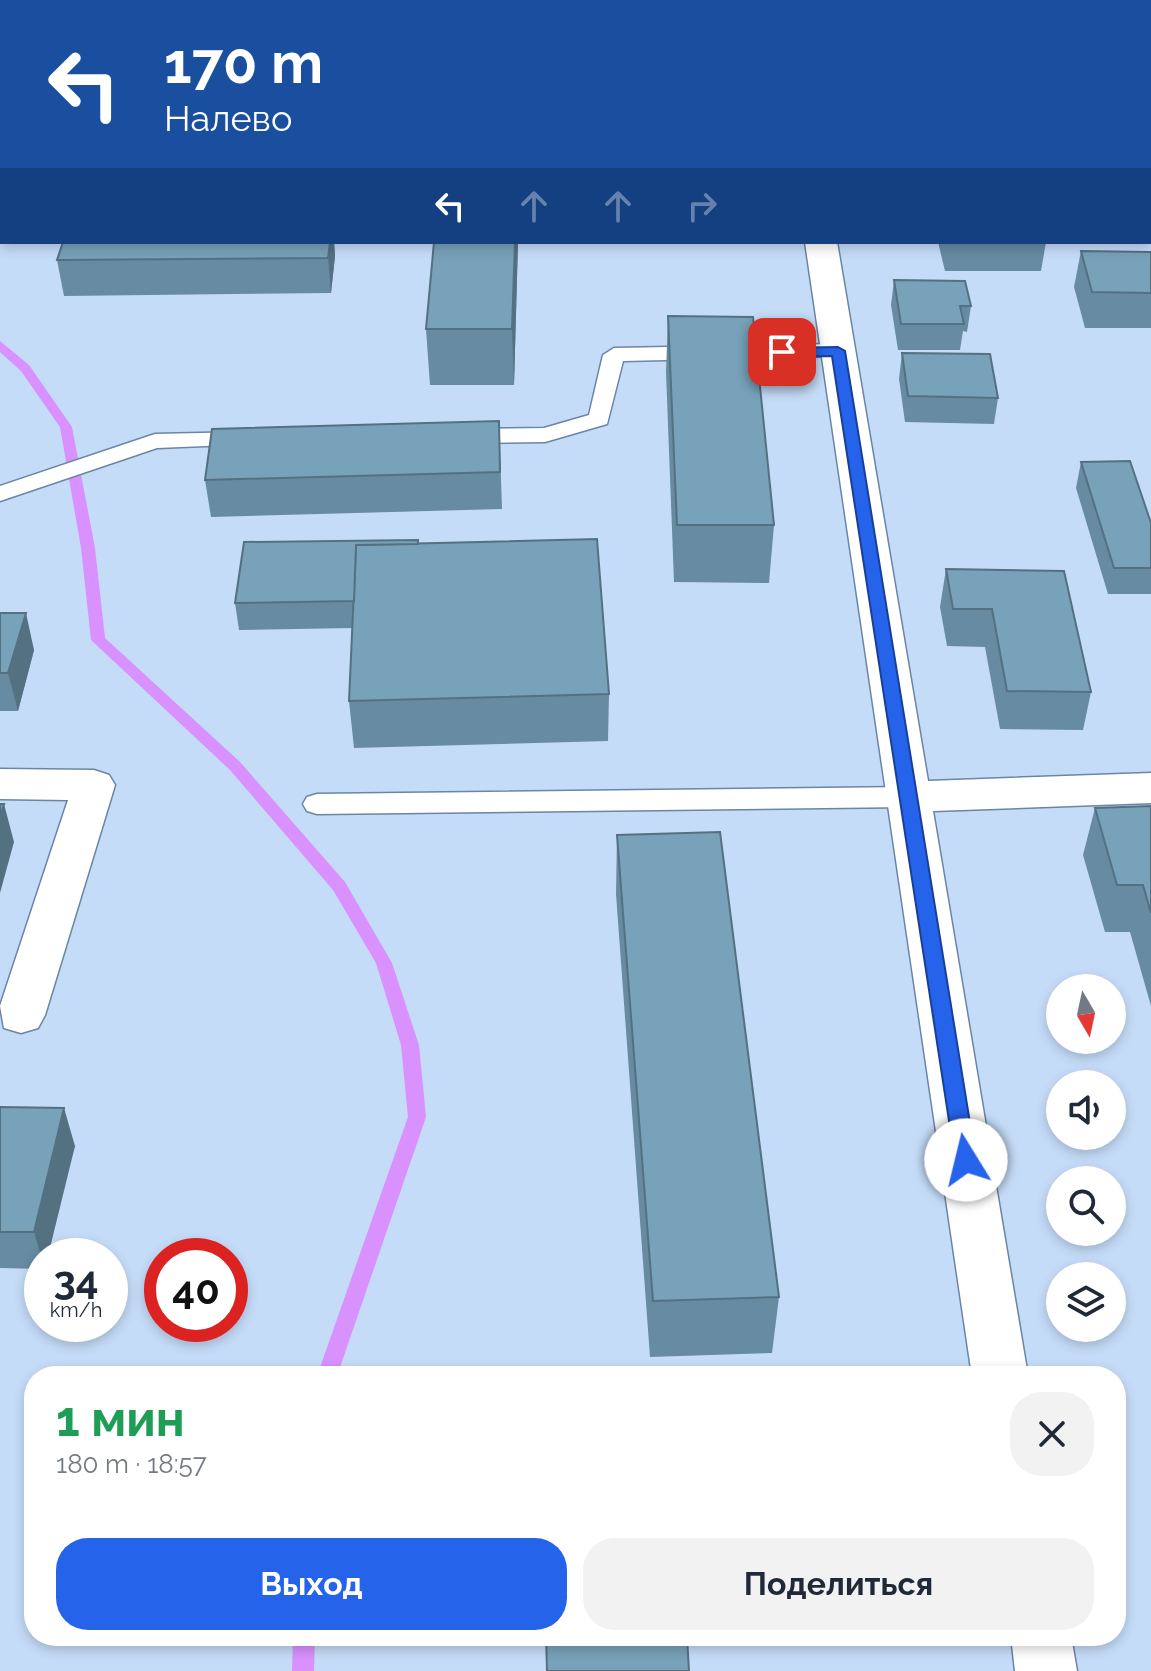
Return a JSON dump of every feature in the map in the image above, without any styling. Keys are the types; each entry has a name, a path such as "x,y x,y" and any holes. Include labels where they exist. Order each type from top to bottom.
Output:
{"street":[{"path":"821,244 998,1366"},
{"path":"0,784 94,785 21,1015"},
{"path":"908,797 1151,788"},
{"path":"1042,1646 1046,1671"}],"lane":[{"path":"436,437 545,435 599,419 614,355 838,351"},
{"path":"0,494 155,441 264,439"},
{"path":"317,804 908,797"}],"building":[{"path":"62,244 330,244 328,258 57,260"},
{"path":"434,244 515,244 512,329 426,329"},
{"path":"1081,251 1151,252 1151,293 1092,292"},
{"path":"894,280 965,281 971,306 960,306 964,324 901,324"},
{"path":"668,316 753,317 774,525 677,525"},
{"path":"902,353 990,354 998,398 908,396"},
{"path":"499,421 500,472 205,480 212,429"},
{"path":"1130,461 1151,523 1151,568 1114,568 1081,462"},
{"path":"597,539 609,694 349,701 356,545"},
{"path":"418,540 418,544 356,545 354,601 235,603 244,542"},
{"path":"946,569 1064,571 1091,692 1007,691 992,609 953,609"},
{"path":"0,613 26,613 8,673 0,673"},
{"path":"1151,806 1151,913 1143,885 1117,885 1095,808"},
{"path":"720,832 779,1297 653,1301 617,835"},
{"path":"0,1107 64,1108 34,1232 0,1232"},
{"path":"546,1646 688,1646 689,1671 547,1671"}],"waterway":[{"path":"0,345 25,368 66,427 88,548 98,640 235,766 339,886 384,963 410,1045 417,1117 330,1366"},
{"path":"303,1671 304,1646"}],"route":[{"path":"782,352 838,351 966,1160"}]}
